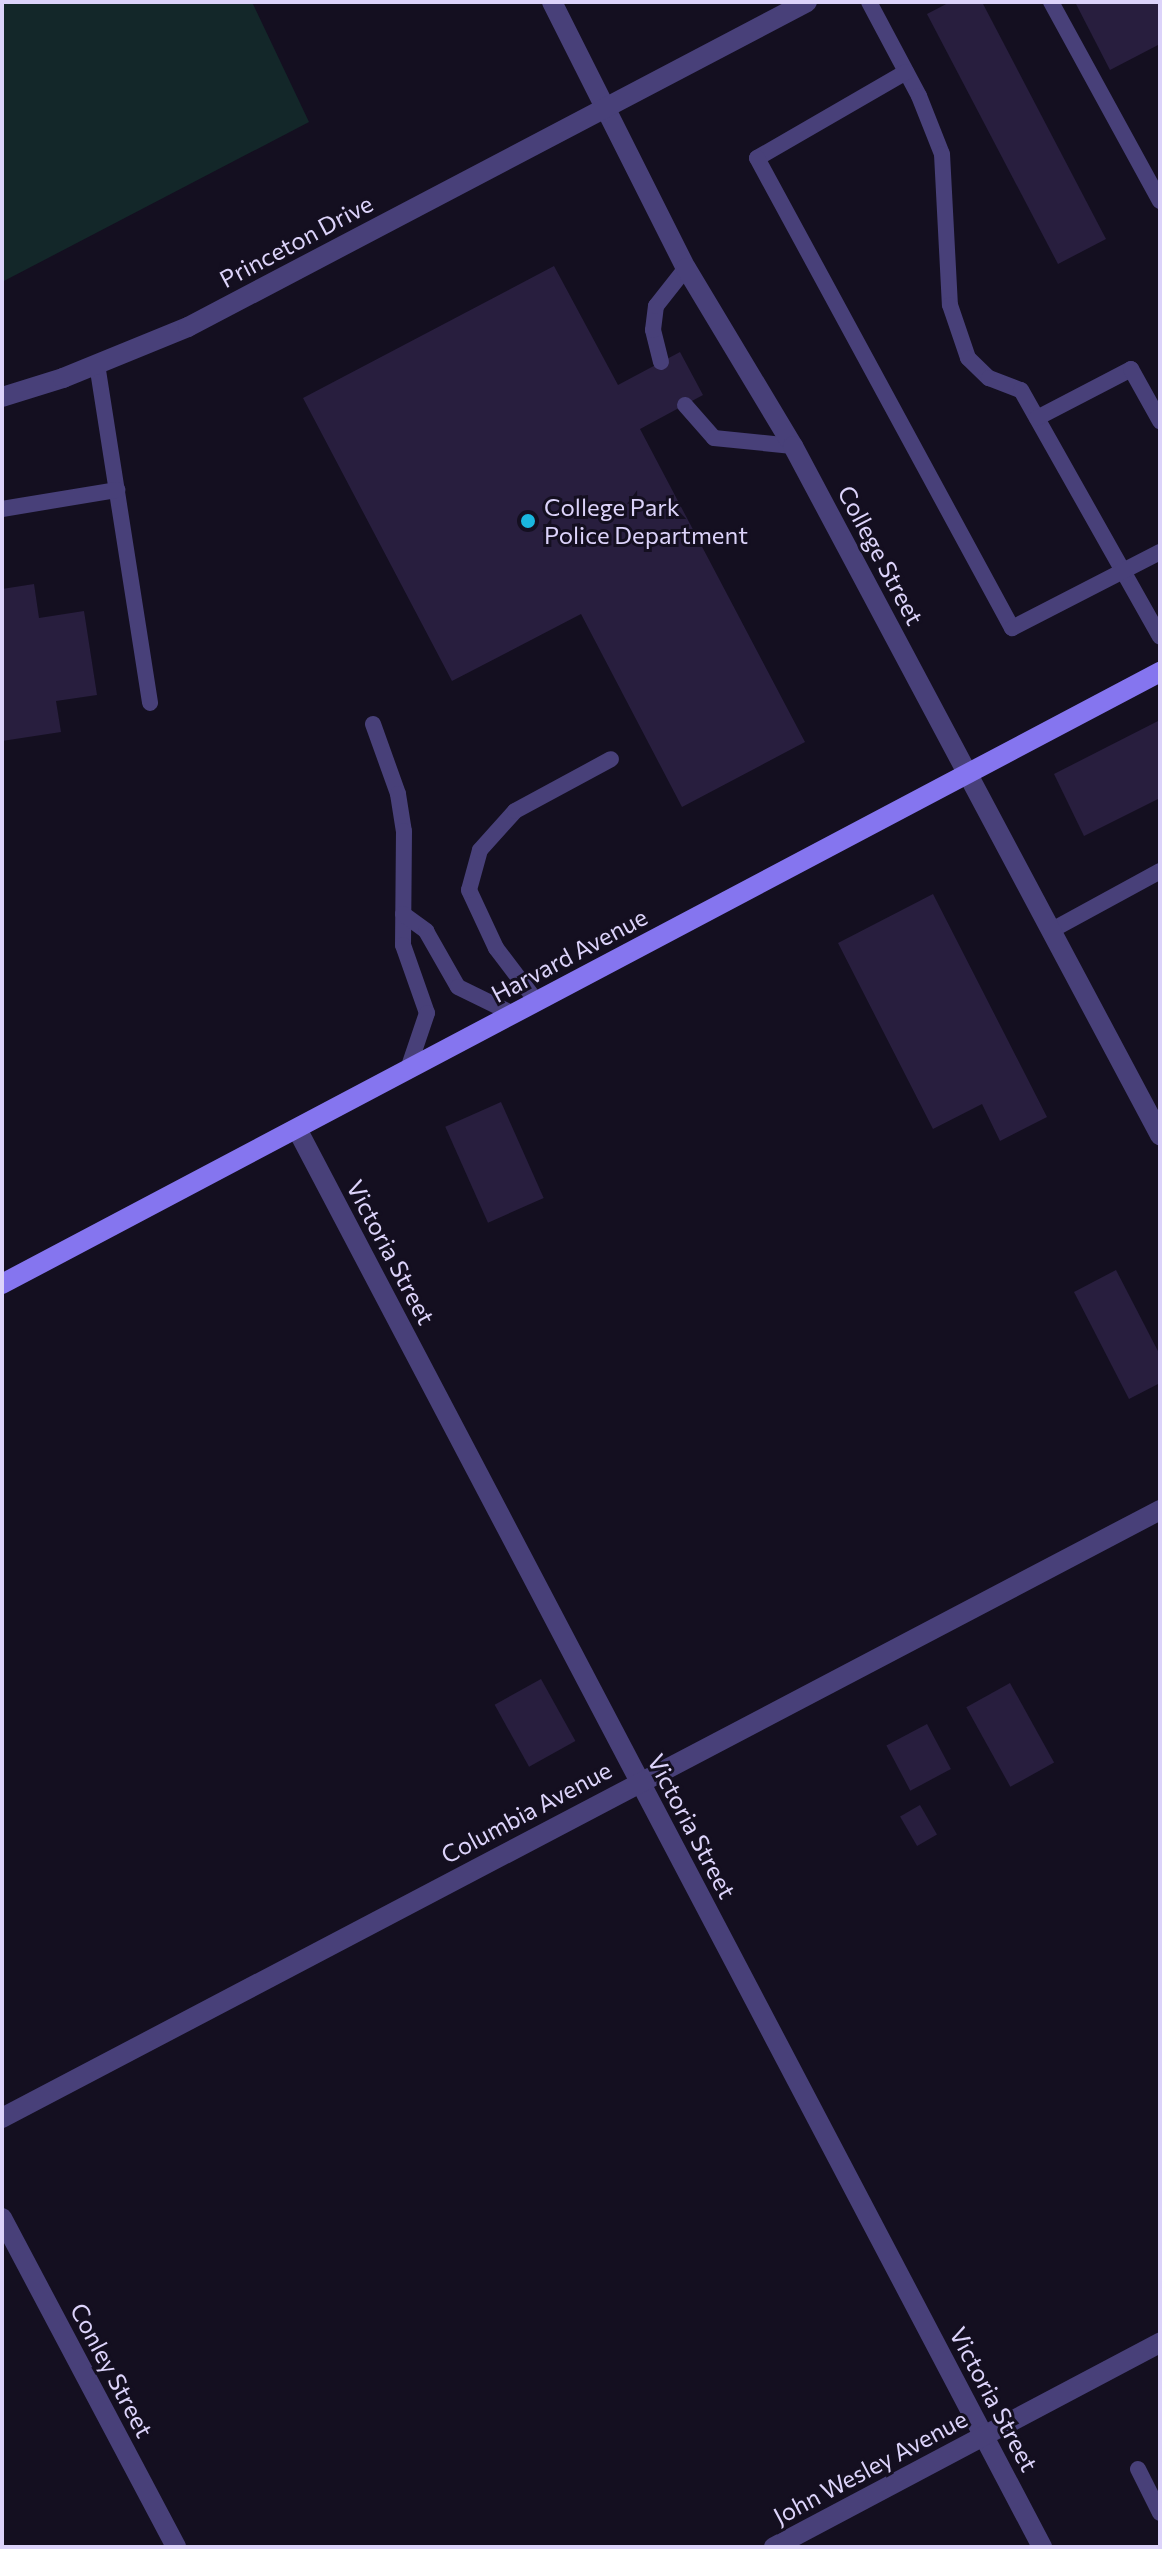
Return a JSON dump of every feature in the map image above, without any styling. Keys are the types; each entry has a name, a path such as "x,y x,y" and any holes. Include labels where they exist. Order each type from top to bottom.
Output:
{"street":[{"name":"College Street","path":"552,2 686,268 793,446 1160,1135"},
{"name":"Princeton Drive","path":"2,397 97,364 188,327 807,2"},
{"name":"Harvard Avenue","path":"2,1284 1160,672"},
{"name":"Victoria Street","path":"297,1129 1042,2547"},
{"name":"Columbia Avenue","path":"2,2118 1160,1510"},
{"name":"Conley Street","path":"2,2218 176,2547"},
{"name":"John Wesley Avenue","path":"774,2547 1160,2343"}],"lane":[{"path":"869,2 906,72 942,154 954,326 968,358 989,378 1021,390 1160,637"},
{"path":"1051,2 1160,201"},
{"path":"906,72 757,158 1012,628 1160,552"},
{"path":"661,362 653,330 656,306 686,268"},
{"path":"97,364 150,703"},
{"path":"1037,418 1131,369 1160,421"},
{"path":"685,405 714,438 793,446"},
{"path":"2,509 117,490"},
{"path":"373,724 400,806 403,945 427,1013 408,1069"},
{"path":"537,1002 496,948 469,890 480,850 515,811 611,759"},
{"path":"1052,930 1160,871"},
{"path":"403,914 426,931 458,987 513,1014"},
{"path":"1138,2469 1160,2513"}],"green space":[{"path":"2,2 252,2 309,122 2,282"}],"building":[{"path":"950,2 982,2 1106,239 1058,264 927,14"},
{"path":"1075,2 1160,2 1160,44 1110,70"},
{"name":"College Park Police Department","path":"554,266 618,385 680,352 703,395 640,429 805,742 682,807 581,614 452,681 303,398"},
{"path":"34,584 39,618 84,611 97,695 56,701 61,732 2,741 2,589"},
{"path":"1160,720 1160,798 1084,836 1054,774"},
{"path":"933,894 1047,1117 1000,1141 982,1104 933,1129 838,943"},
{"path":"501,1102 544,1198 488,1223 445,1127"},
{"path":"1116,1270 1160,1355 1160,1383 1129,1399 1074,1292"},
{"path":"541,1679 575,1741 529,1767 495,1705"},
{"path":"1010,1683 1054,1763 1010,1787 966,1707"},
{"path":"927,1724 951,1769 910,1791 886,1746"},
{"path":"920,1805 937,1834 917,1846 900,1816"}],"place":[{"name":"College Park Police Department","path":"528,521"}]}
